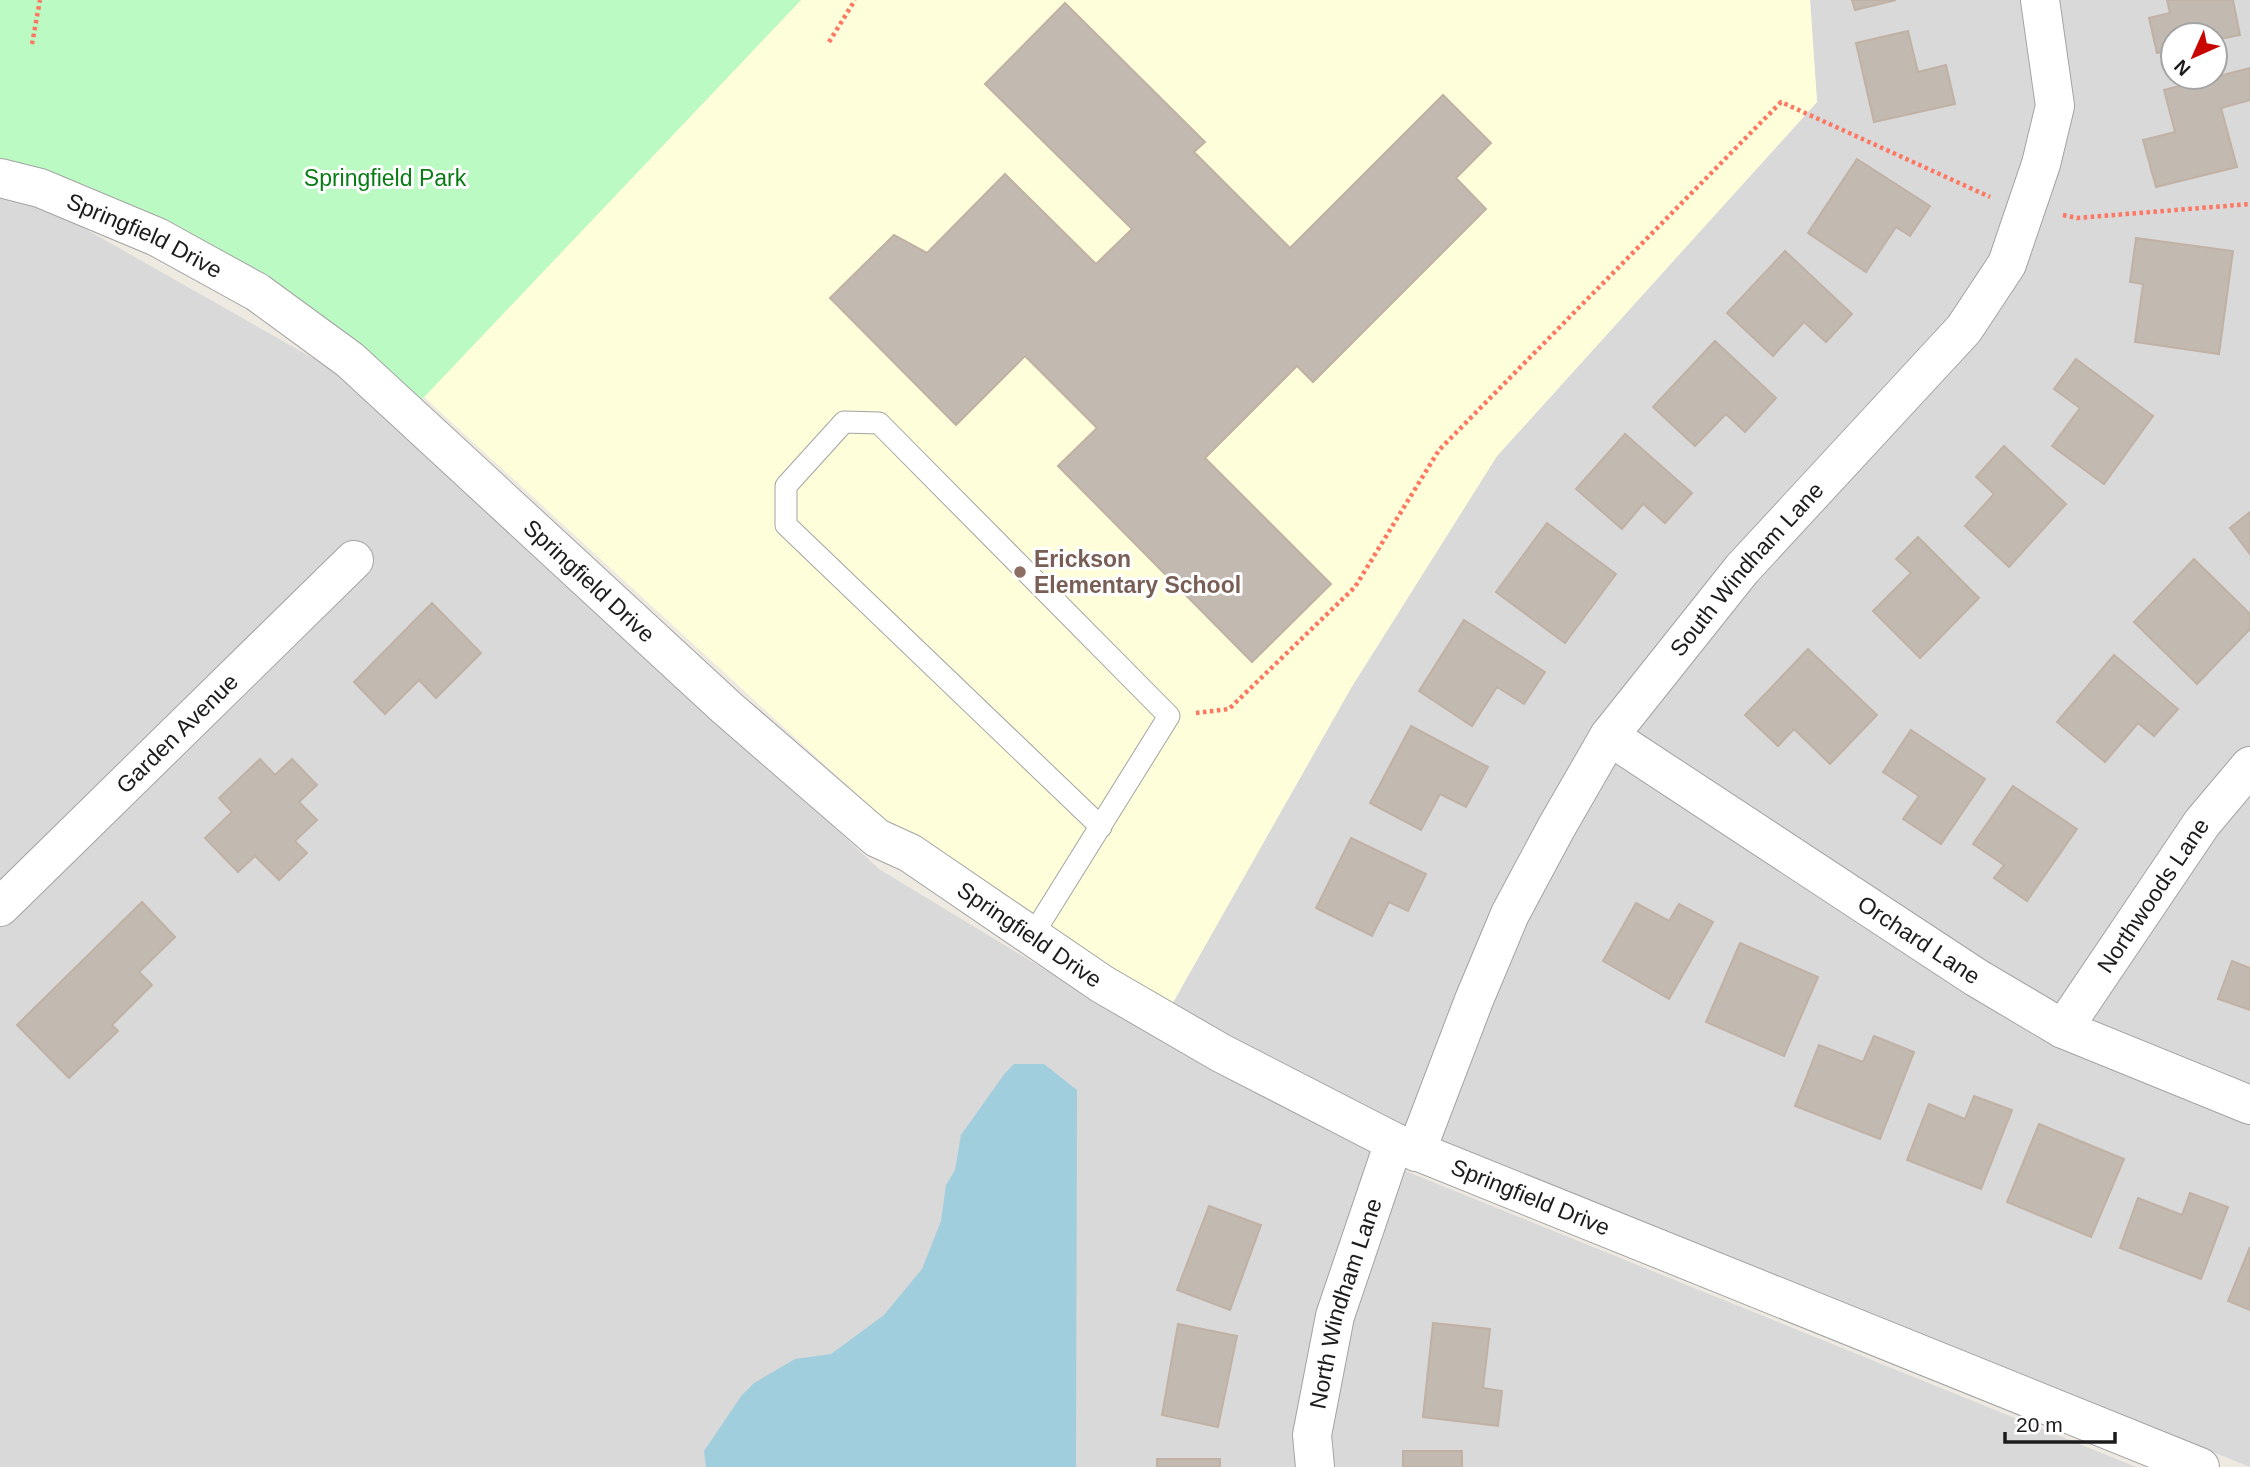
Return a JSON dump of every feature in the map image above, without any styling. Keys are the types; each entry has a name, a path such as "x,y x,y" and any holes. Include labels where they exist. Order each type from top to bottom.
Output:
{"street":[{"name":"South Windham Lane","path":"1405,1147 1474,1000 1510,914 1609,736 1742,569 1964,329 2007,264 2041,164 2054,106 2040,0"},
{"name":"Springfield Drive","path":"0,178 40,188 157,237 257,292 341,353 727,708 877,838 910,853 1102,984 1221,1053 1405,1147 2200,1467"},
{"name":"Garden Avenue","path":"0,907 354,559"},
{"name":"Orchard Lane","path":"1609,736 1977,978 2063,1029 2250,1105"},
{"name":"Northwoods Lane","path":"2063,1029 2202,822 2250,766"},
{"name":"North Windham Lane","path":"1315,1467 1312,1435 1335,1316 1405,1147"}],"lane":[{"path":"1032,936 1101,827 1169,716 879,423 844,422 786,486 786,525 1101,827"}],"path":[{"path":"32,44 40,0"},
{"path":"828,42 855,0"},
{"path":"1229,709 1355,587 1439,450 1781,102 1984,195 2077,218 2250,204"}],"shaded area":[{"name":"Erickson Elementary School","path":"801,0 1810,0 1817,102 1497,456 1351,688 1171,1006 885,820 424,397"},
{"path":"1810,0 2250,0 2250,1467 1407,1131 1171,1006 1351,688 1497,456 1817,102"},
{"path":"0,195 38,202 362,386 879,869 1143,1029 1408,1172 2136,1467 0,1467"}],"green space":[{"name":"Springfield Park","path":"0,0 801,0 409,413 157,237 0,191"}],"water":[{"path":"1014,1064 1044,1064 1077,1090 1076,1467 706,1467 704,1451 742,1395 754,1383 795,1359 831,1354 884,1315 922,1269 941,1221 946,1185 955,1170 961,1135"}],"building":[{"path":"1852,0 1896,0 1855,10"},
{"path":"2167,0 2233,0 2240,35 2229,37 2229,21 2159,21 2157,53 2149,18 2170,13"},
{"path":"1065,3 1205,142 1194,152 1290,248 1443,95 1491,143 1456,178 1486,209 1313,382 1297,366 1205,458 1331,584 1252,662 1058,466 1097,428 1025,356 956,425 830,298 894,235 927,253 1005,174 1096,264 1132,229 985,84"},
{"path":"1908,31 1918,72 1946,65 1955,104 1874,122 1856,43"},
{"path":"2250,68 2250,100 2221,108 2237,167 2156,187 2143,140 2175,132 2164,91 2229,91 2229,73"},
{"path":"1857,159 1930,206 1910,236 1896,227 1866,272 1808,233"},
{"path":"2136,238 2233,251 2219,354 2135,342 2143,284 2130,282"},
{"path":"1785,251 1852,314 1826,342 1804,322 1773,356 1727,313"},
{"path":"1715,341 1776,398 1745,432 1726,414 1695,446 1653,407"},
{"path":"2076,359 2153,416 2104,484 2052,446 2080,408 2054,389"},
{"path":"1625,434 1692,493 1665,523 1643,504 1622,529 1576,489"},
{"path":"2004,446 2066,504 2009,567 1965,526 1994,494 1976,477"},
{"path":"2250,512 2250,554 2230,528"},
{"path":"1547,523 1616,574 1565,643 1496,592"},
{"path":"1918,537 1979,598 1920,658 1873,611 1911,573 1896,559"},
{"path":"2194,559 2250,614 2250,629 2197,684 2134,622"},
{"path":"432,603 481,653 436,698 419,680 385,714 354,682"},
{"path":"1464,620 1545,672 1524,704 1497,687 1472,726 1419,691"},
{"path":"1808,649 1877,715 1830,764 1794,729 1778,746 1745,715"},
{"path":"2114,655 2178,709 2154,736 2138,723 2105,762 2057,722"},
{"path":"1411,726 1488,767 1466,807 1440,794 1421,830 1370,803"},
{"path":"1911,730 1985,779 1941,844 1903,819 1919,796 1883,772"},
{"path":"260,759 275,775 292,759 317,785 299,802 317,820 295,841 307,853 279,880 255,856 238,872 205,838 232,812 219,798"},
{"path":"2013,786 2077,829 2027,901 1994,878 2004,865 1973,844"},
{"path":"1351,838 1426,874 1408,911 1389,902 1372,936 1316,908"},
{"path":"142,902 175,937 139,972 152,985 112,1025 118,1031 69,1078 17,1025"},
{"path":"1636,903 1669,921 1679,904 1713,922 1669,999 1603,961"},
{"path":"1740,943 1818,977 1784,1056 1706,1022"},
{"path":"2232,961 2250,968 2250,1010 2218,999"},
{"path":"1874,1036 1914,1052 1880,1139 1795,1106 1819,1045 1863,1062"},
{"path":"1974,1096 2012,1110 1981,1189 1907,1160 1929,1104 1965,1119"},
{"path":"2039,1124 2124,1159 2091,1237 2007,1202"},
{"path":"2190,1193 2228,1207 2201,1279 2120,1248 2138,1198 2182,1215"},
{"path":"1209,1206 1261,1225 1230,1310 1177,1290"},
{"path":"2250,1247 2250,1310 2228,1301"},
{"path":"1433,1323 1490,1329 1483,1388 1502,1391 1498,1426 1423,1417"},
{"path":"1178,1324 1237,1336 1218,1427 1162,1415"},
{"path":"1403,1451 1462,1451 1462,1467 1403,1467"},
{"path":"1157,1459 1220,1459 1220,1467 1157,1467"}],"place":[{"name":"Erickson Elementary School","path":"1020,572"}]}
